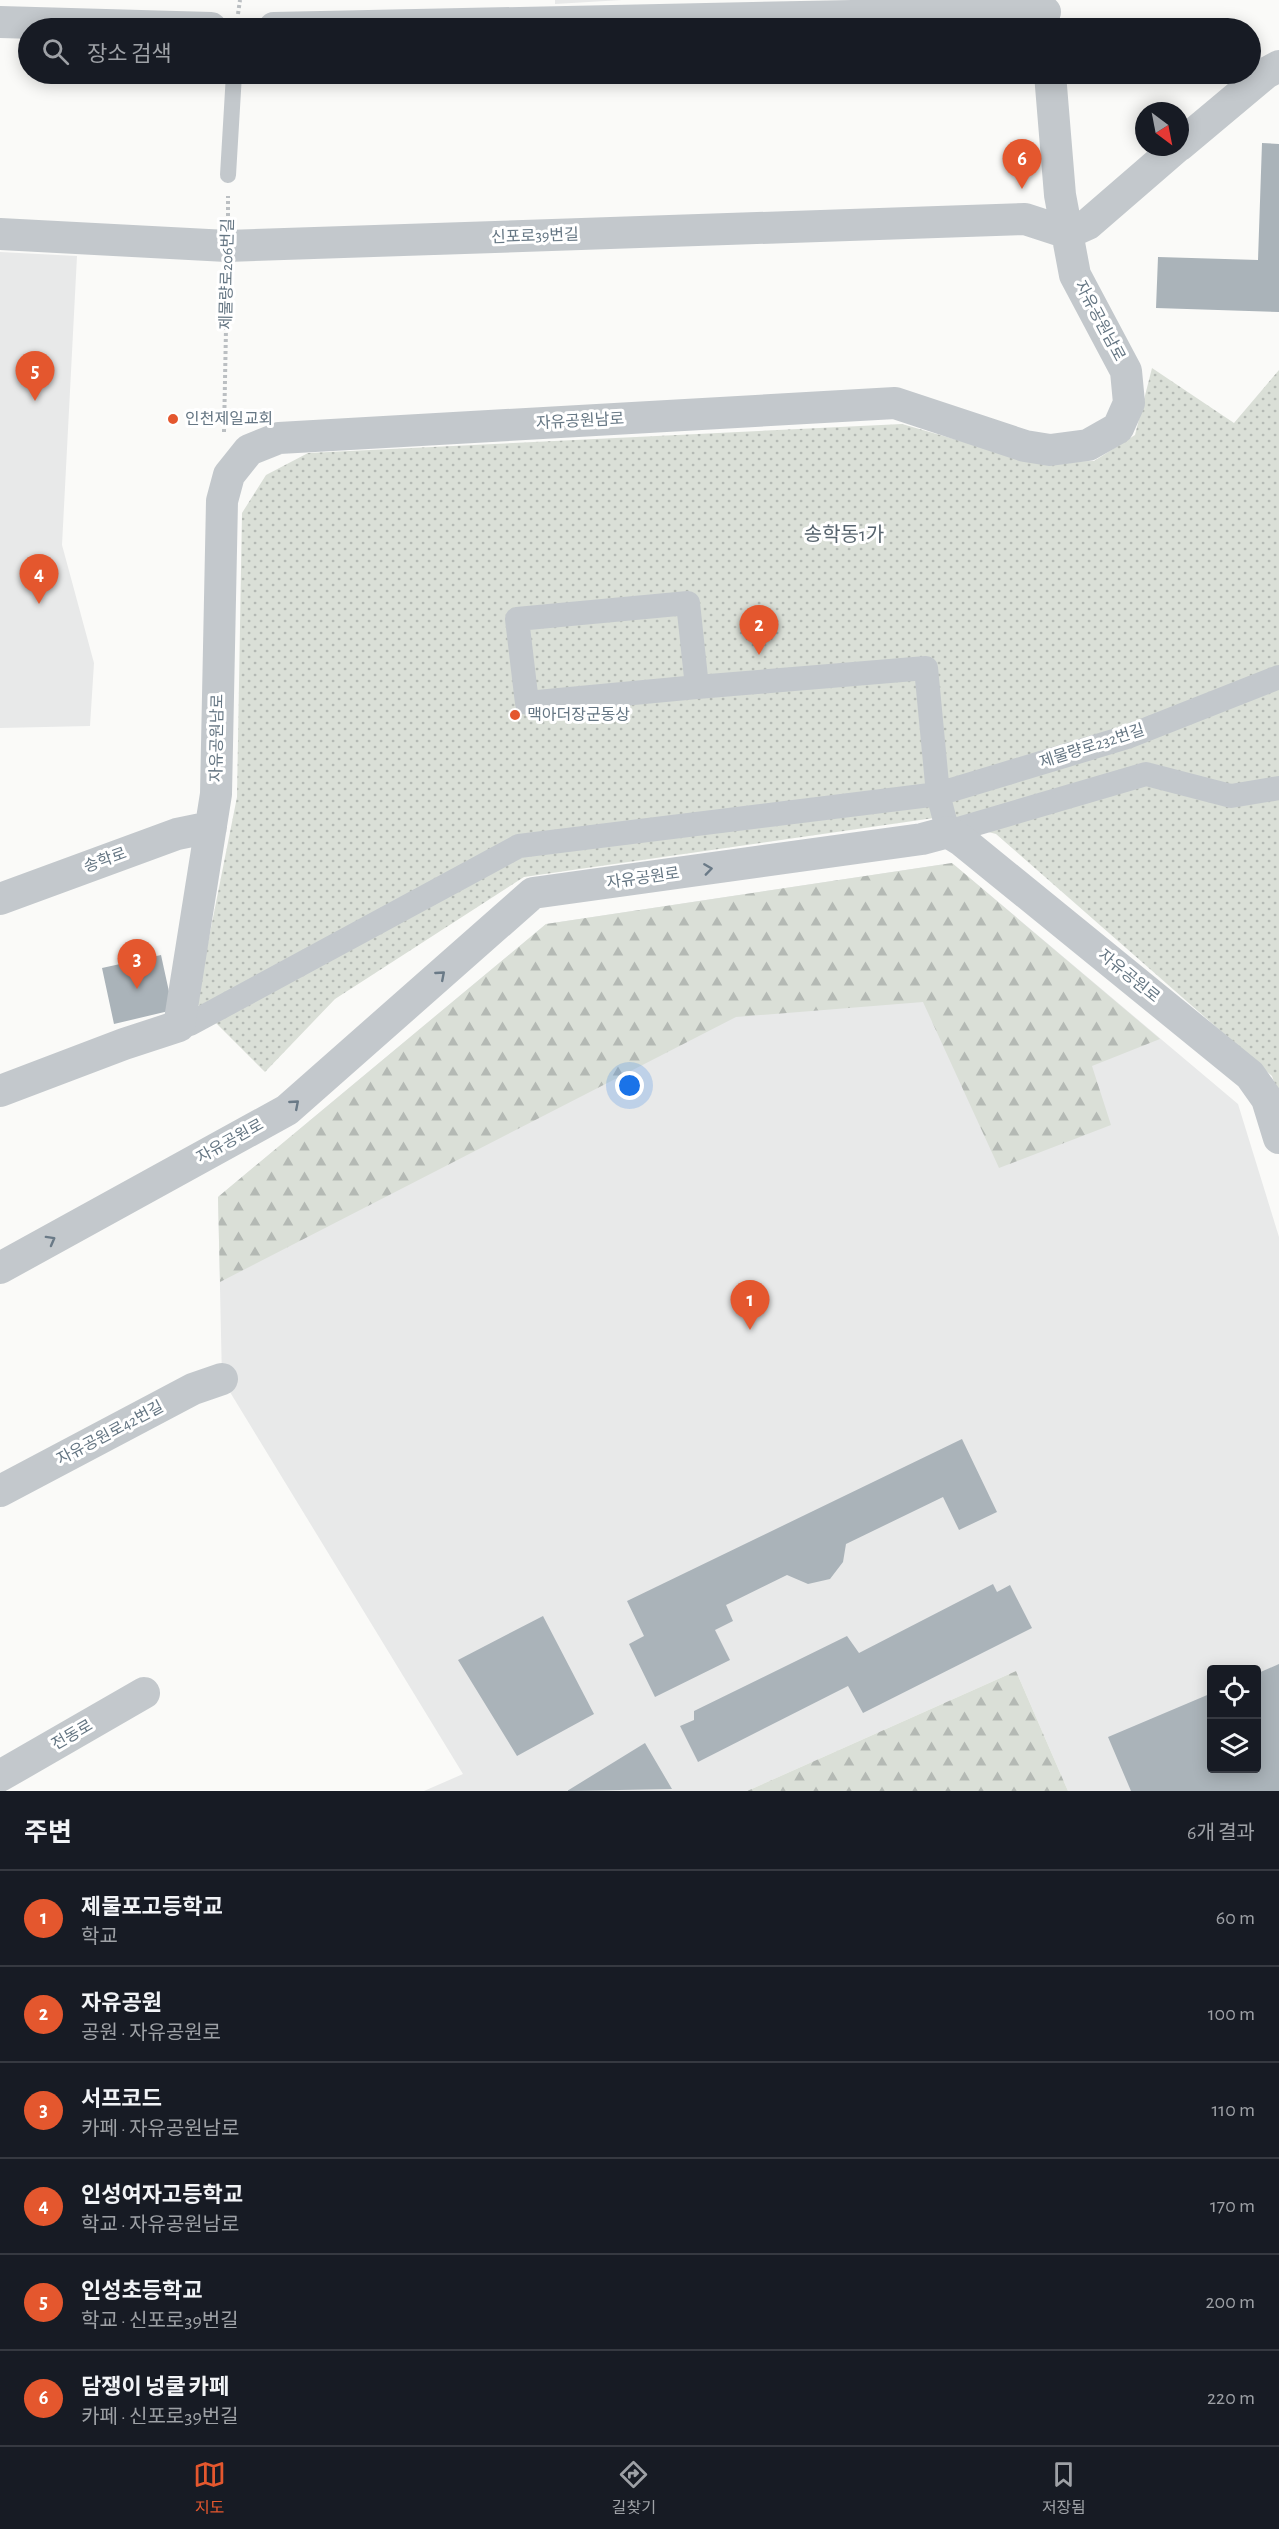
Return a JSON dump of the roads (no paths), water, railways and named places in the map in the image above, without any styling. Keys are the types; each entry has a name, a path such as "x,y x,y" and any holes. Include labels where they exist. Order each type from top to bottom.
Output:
{"street":[{"path":"825,18 1046,14"},
{"path":"0,22 18,23"},
{"path":"1261,77 1279,66"},
{"name":"자유공원남로","path":"179,1026 216,794 222,501 229,475 249,450 279,438 895,403 1025,446 1050,450 1088,445 1118,428 1129,403 1126,371 1075,275 1060,195 1051,84"},
{"path":"1189,138 1253,84"},
{"path":"1068,233 1088,224 1167,156"},
{"name":"신포로39번길","path":"0,234 227,246 1025,219 1068,233"},
{"path":"697,687 688,603 517,619 527,703 926,668 938,794 948,832 1146,774 1231,796 1279,788"},
{"name":"제물량로232번길","path":"179,1026 190,1024 519,846 938,794 1127,737 1279,677"},
{"name":"송학로","path":"0,899 177,834 211,827"},
{"name":"자유공원로","path":"0,1268 287,1110 533,893 922,839 948,832 961,840 1251,1075 1267,1099 1279,1138"},
{"path":"0,1091 124,1044 179,1026"},
{"name":"자유공원로42번길","path":"0,1491 193,1389 222,1379"},
{"name":"전동로","path":"0,1776 144,1693"}],"lane":[{"path":"228,175 233,84"}],"place":[{"name":"담쟁이 넝쿨 카페","path":"1022,189"},
{"name":"인성초등학교","path":"35,401"},
{"name":"인천제일교회","path":"173,419"},
{"name":"인성여자고등학교","path":"39,604"},
{"name":"자유공원","path":"759,655"},
{"name":"맥아더장군동상","path":"515,715"},
{"name":"서프코드","path":"137,989"},
{"name":"제물포고등학교","path":"750,1330"}],"district":[{"name":"송학동1가","path":"844,535"}]}
